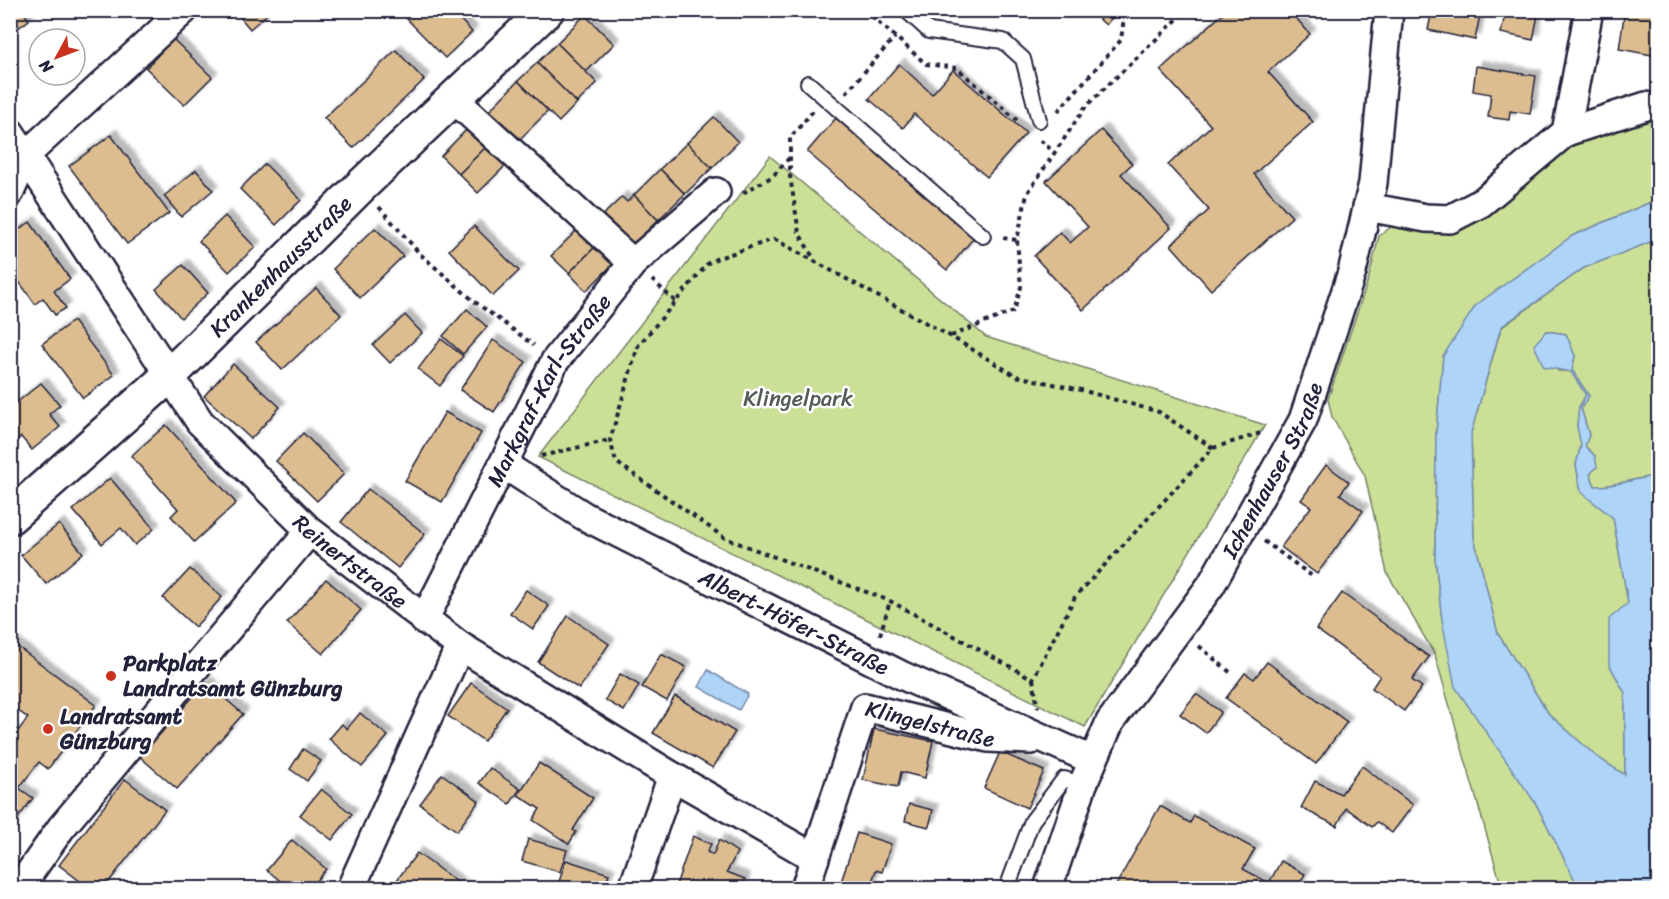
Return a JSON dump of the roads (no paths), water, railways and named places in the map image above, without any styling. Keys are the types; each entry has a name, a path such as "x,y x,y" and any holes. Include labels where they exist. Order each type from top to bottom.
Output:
{"street":[{"path":"10,192 27,154 184,10"},
{"name":"Krankenhausstraße","path":"10,517 170,375 361,186 548,10"},
{"name":"Ichenhauser Straße","path":"1048,888 1087,772 1110,722 1210,585 1303,420 1352,272 1367,207 1372,183 1389,10"},
{"path":"1566,132 1589,10"},
{"path":"454,99 633,263"},
{"path":"1367,207 1426,218 1450,219 1481,203 1566,132 1652,105"},
{"name":"Reinertstraße","path":"10,132 27,154 200,422 309,531 460,646 672,776 815,858"},
{"name":"Markgraf-Karl-Straße","path":"424,620 555,361 633,263 716,192"},
{"name":"Albert-Höfer-Straße","path":"504,465 584,516 873,661 1043,740 1087,772"},
{"path":"19,888 61,828 309,531"},
{"path":"351,888 460,646"},
{"name":"Klingelstraße","path":"805,888 865,706 988,738 1043,740"},
{"path":"633,888 672,776"}],"lane":[{"path":"906,10 929,31 1003,41 1023,59 1039,120"},
{"path":"808,83 983,236"},
{"path":"1007,888 1032,821 1064,779 1087,772"}],"water":[{"path":"1658,199 1658,239 1584,268 1501,327 1471,433 1474,538 1498,634 1549,714 1597,757 1625,775 1625,693 1609,664 1609,619 1628,603 1613,518 1581,492 1576,465 1581,445 1577,426 1579,407 1586,395 1571,372 1544,367 1534,345 1546,331 1566,334 1575,356 1572,370 1589,396 1581,408 1589,435 1585,446 1595,456 1597,467 1590,474 1595,486 1658,476 1658,888 1579,888 1536,804 1455,687 1442,620 1435,557 1436,433 1443,356 1476,305 1572,236"},
{"path":"708,670 748,694 739,710 699,687"}],"place":[{"name":"Parkplatz Landratsamt Günzburg","path":"111,676"},
{"name":"Landratsamt Günzburg","path":"48,729"}],"park label":[{"name":"Klingelpark","path":"798,398"}]}
